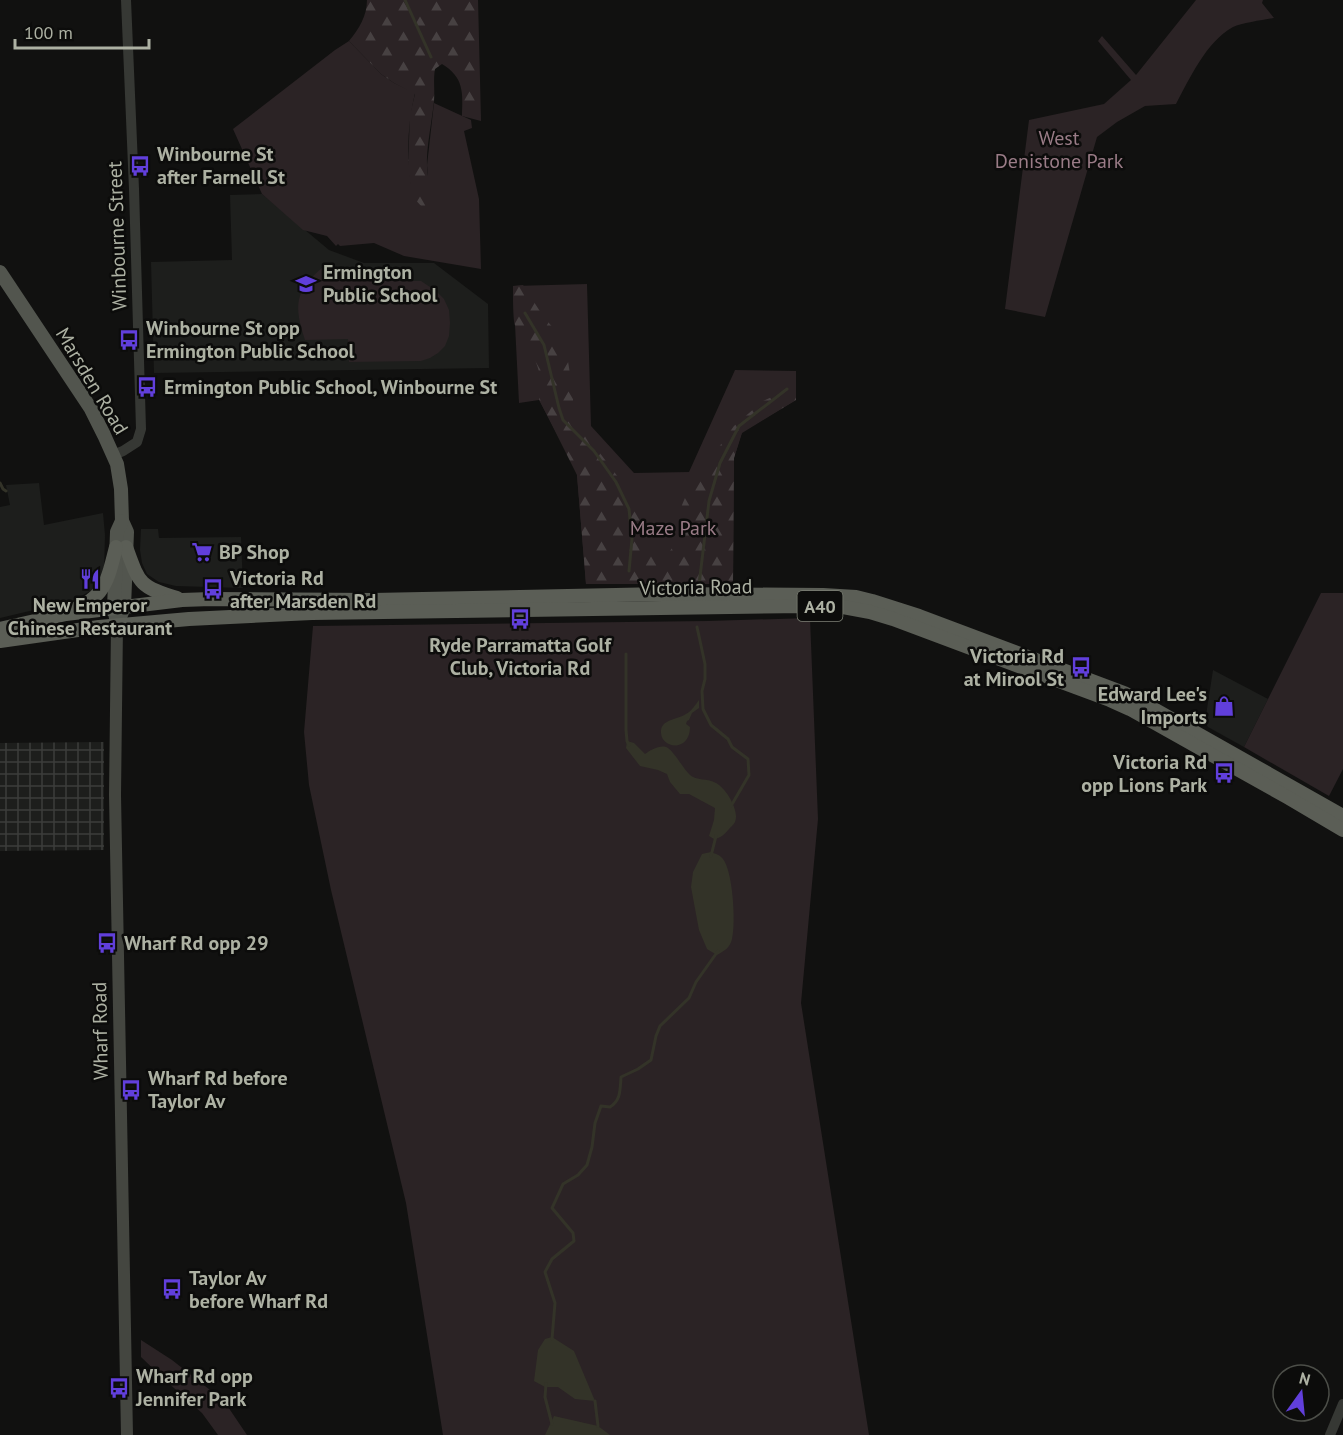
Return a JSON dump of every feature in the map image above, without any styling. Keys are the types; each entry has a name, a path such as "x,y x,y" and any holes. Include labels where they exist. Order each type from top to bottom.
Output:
{"highway":[{"path":"121,547 141,582 156,591 182,600"},
{"path":"66,614 92,600 100,592 121,547"},
{"name":"Victoria Road","path":"0,629 66,614 182,600 407,599 663,594 807,594 856,597 893,606 1124,693 1343,816"},
{"name":"Victoria Road","path":"0,641 117,626 224,616 650,607 806,606 843,608 870,612 893,619 1110,700 1149,719 1343,830"}],"main road":[{"name":"Marsden Road","path":"0,272 91,409 113,455 120,483 122,521 117,532 121,547 117,626"},
{"name":"Wharf Road","path":"117,626 115,795 127,1435"}],"street":[{"name":"Winbourne Street","path":"113,455 137,442 141,429 126,0"},
{"path":"1330,1435 1343,1404"}],"shaded area":[{"name":"Ermington Public School","path":"262,194 329,250 364,263 434,263 488,304 489,368 154,373 151,262 232,260 230,195"},
{"path":"39,483 44,525 103,513 104,571 96,588 72,601 0,618 0,507 10,505 6,485"},
{"path":"141,529 158,529 159,538 241,537 243,588 176,586 159,582 147,574 142,563"},
{"path":"1213,670 1268,699 1244,747 1208,727 1205,722"},
{"path":"699,700 699,708 692,713 686,724 690,727 686,741 676,745 666,742 661,733 663,725 688,713"},
{"path":"627,741 634,743 645,754 658,747 666,747 693,777 713,781 720,786 734,806 736,817 734,824 721,837 714,839 709,836 715,808 689,794 680,794 670,782 667,774 640,766 626,748"},
{"path":"104,742 104,850 0,851 0,743"},
{"path":"711,852 721,856 726,866 734,910 730,945 717,955 707,949 699,930 691,887 693,872 702,854"},
{"path":"552,1337 574,1351 595,1401 575,1399 558,1387 545,1387 534,1381 538,1350 545,1339"},
{"path":"554,1416 598,1426 610,1435 545,1435"}],"green space":[{"path":"367,0 478,0 481,121 462,116 461,86 455,74 442,64 435,69 434,101 427,160 430,193 428,208 422,207 412,196 408,167 410,115 415,94 381,74 349,41 362,22"},
{"name":"West Denistone Park","path":"1196,0 1263,0 1262,3 1274,18 1233,27 1223,34 1200,61 1176,104 1145,106 1097,137 1045,317 1005,309 1029,120 1104,104 1131,80 1098,41 1102,36 1136,75"},
{"path":"349,41 381,74 415,93 409,138 411,184 428,176 427,165 434,103 471,120 472,128 464,131 479,199 481,269 404,256 374,243 340,246 338,244 336,246 327,236 303,230 262,194 233,129"},
{"path":"323,267 363,281 421,281 444,299 449,310 449,336 445,346 430,358 421,361 349,362 348,339 305,340 299,318 299,300 306,284"},
{"name":"Maze Park","path":"587,284 591,426 634,473 689,472 735,370 796,371 796,400 742,432 734,458 733,584 586,584 576,470 539,400 519,403 513,286"},
{"name":"Maze Park","path":"523,285 543,316 560,336 567,355 573,393 573,415 580,430 637,502 656,551 670,551 675,544 682,505 690,486 706,469 734,426 763,401 796,386 796,400 742,433 734,458 733,584 586,584 577,475 539,399 542,385 538,367 527,342 514,322 513,286"},
{"path":"1321,593 1343,593 1343,769 1329,796 1244,747"},
{"path":"810,618 818,819 801,1003 869,1435 443,1435 406,1203 331,890 309,785 304,732 313,626"},
{"path":"141,1340 172,1360 224,1401 247,1435 218,1435 202,1413 141,1357"}],"waterway":[{"path":"405,0 431,57"},
{"path":"525,313 544,345 563,420 594,451 616,482 629,509 632,539 629,571"},
{"path":"699,585 709,501 720,463 739,426 787,389"},
{"path":"0,483 6,491"},
{"path":"697,627 705,664 703,709 711,725 728,739 732,747 748,759 749,775 731,806"},
{"path":"626,654 626,730 629,745"},
{"path":"711,856 716,836"},
{"path":"552,1339 555,1303 545,1272 552,1259 574,1241 573,1233 552,1208 563,1184 578,1175 587,1165 595,1123 601,1106 610,1107 616,1101 621,1077 651,1060 660,1026 689,998 696,982 718,951"},
{"path":"546,1384 545,1397 552,1424"},
{"path":"595,1401 598,1426"}],"place":[{"name":"Winbourne St after Farnell St","path":"140,166"},
{"name":"Ermington Public School","path":"306,284"},
{"name":"Winbourne St opp Ermington Public School","path":"129,340"},
{"name":"Ermington Public School, Winbourne St","path":"147,387"},
{"name":"BP Shop","path":"202,552"},
{"name":"New Emperor Chinese Restaurant","path":"90,579"},
{"name":"Victoria Rd after Marsden Rd","path":"213,589"},
{"name":"Ryde Parramatta Golf Club, Victoria Rd","path":"520,619"},
{"name":"Victoria Rd at Mirool St","path":"1081,667"},
{"name":"Edward Lee's Imports","path":"1224,706"},
{"name":"Victoria Rd opp Lions Park","path":"1224,773"},
{"name":"Wharf Rd opp 29","path":"107,943"},
{"name":"Wharf Rd before Taylor Av","path":"131,1090"},
{"name":"Taylor Av before Wharf Rd","path":"172,1289"},
{"name":"Wharf Rd opp Jennifer Park","path":"119,1388"}]}
